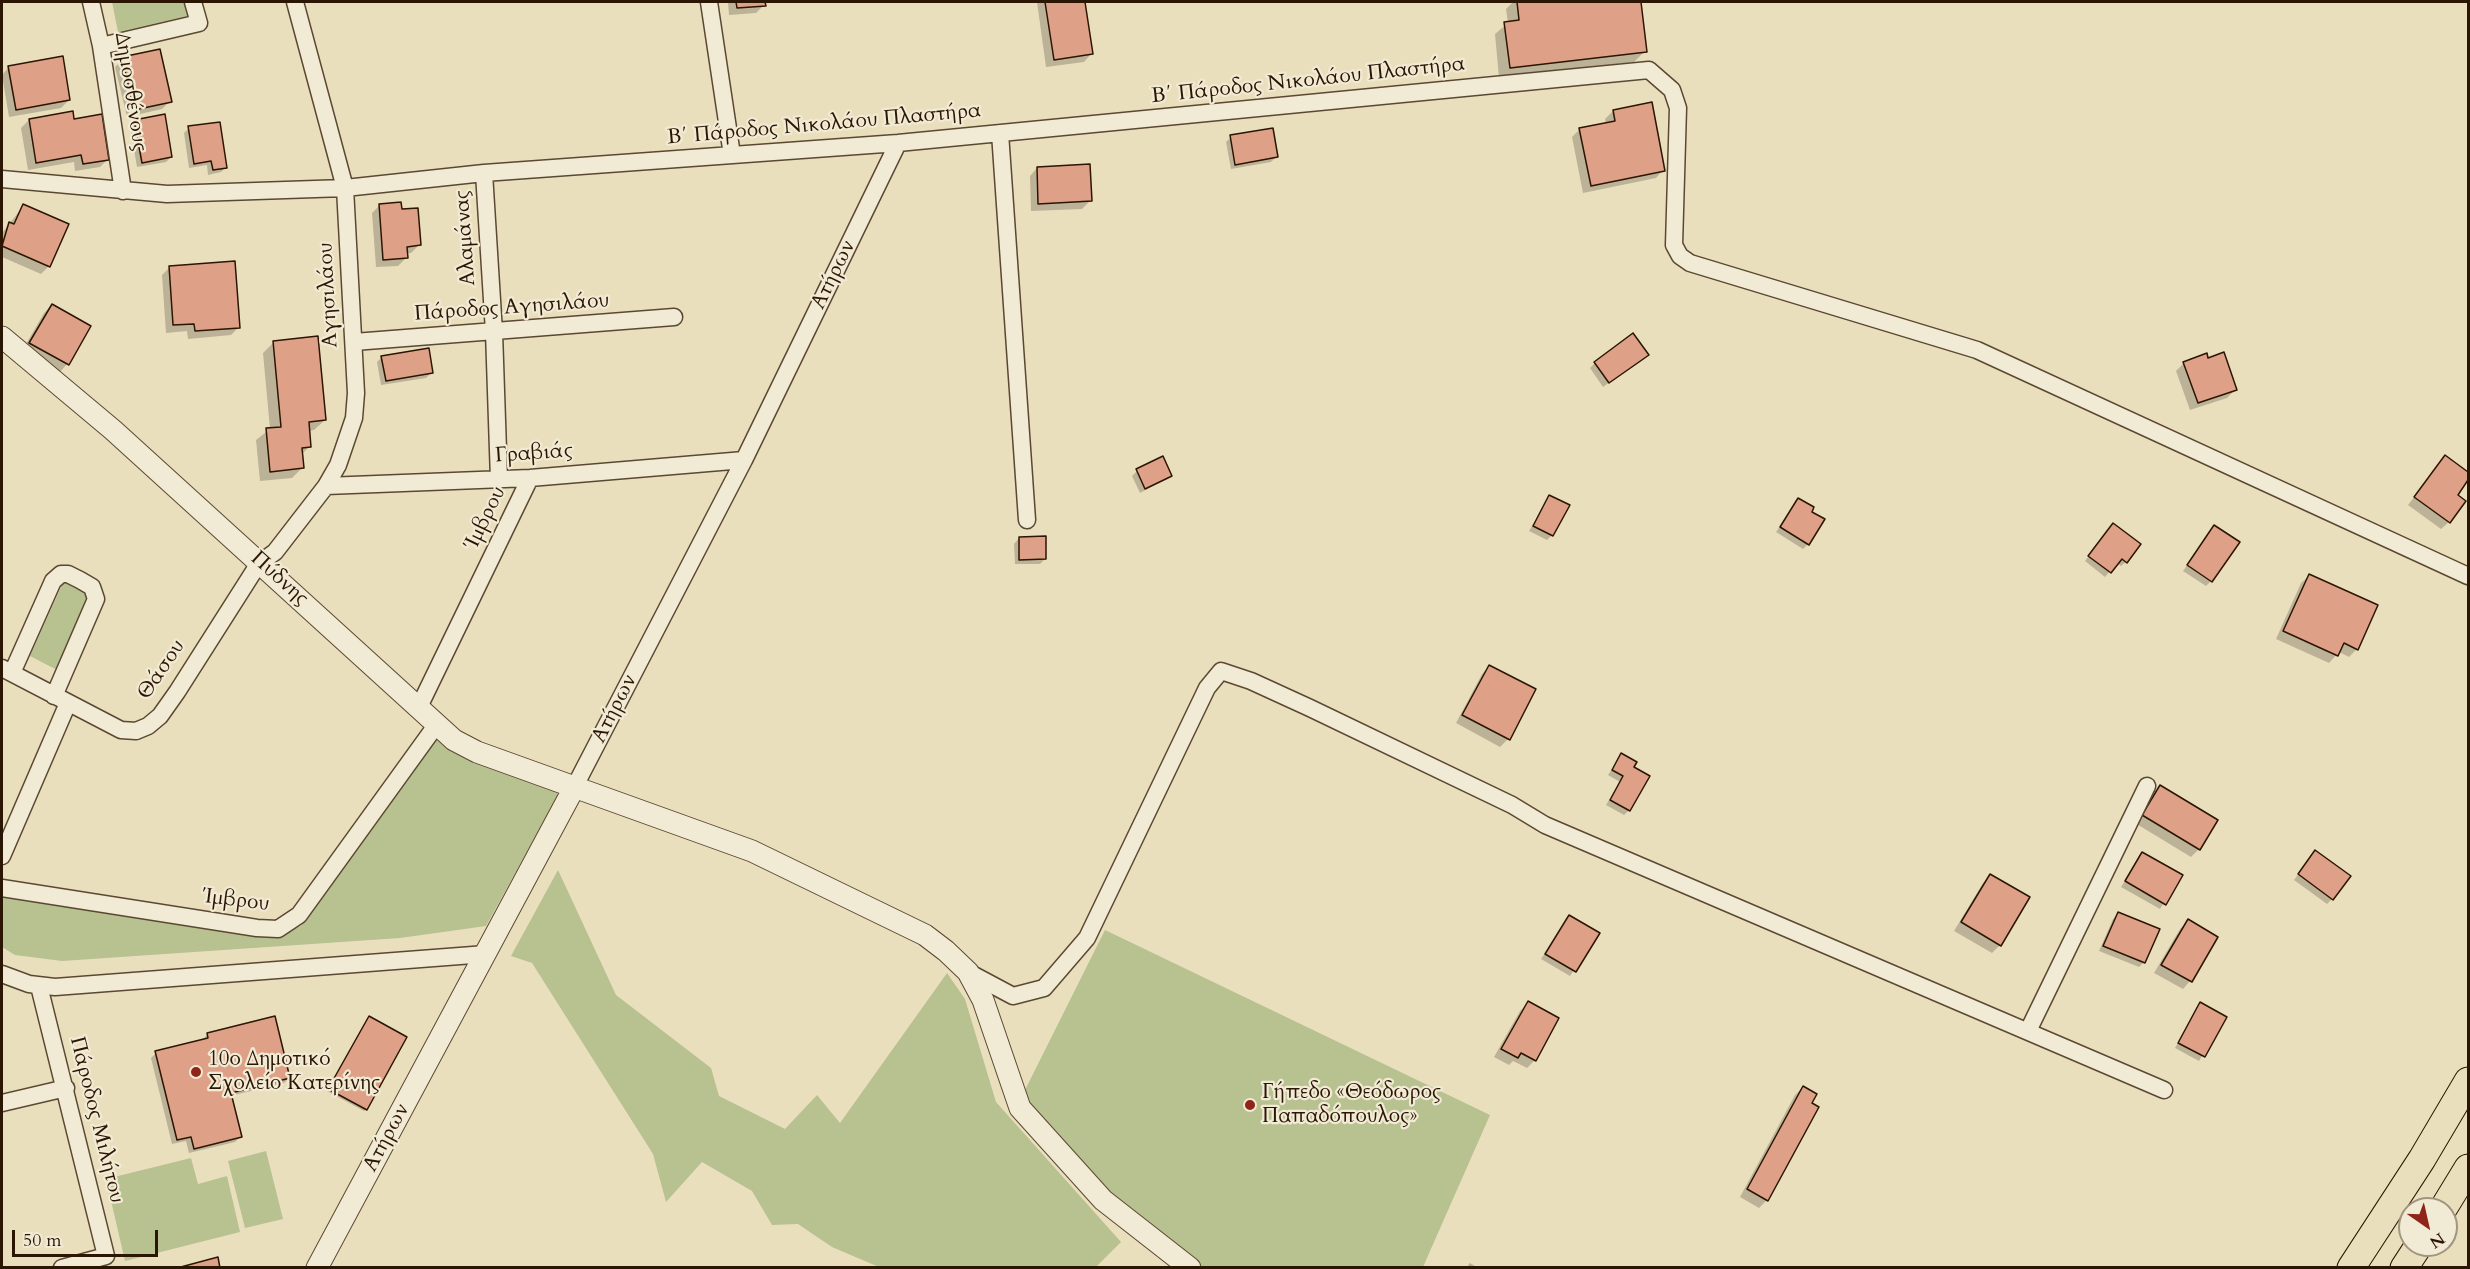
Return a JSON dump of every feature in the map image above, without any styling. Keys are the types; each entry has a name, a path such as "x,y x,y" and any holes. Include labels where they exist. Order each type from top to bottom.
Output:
{"main road":[{"path":"2351,1268 2422,1159 2469,1080"},
{"path":"2451,1197 2469,1168"}],"street":[{"name":"Δημοσθένους","path":"91,2 101,46 123,191"},
{"path":"101,46 199,23 196,2"},
{"name":"Αγησιλάου","path":"261,562 275,552 326,486 347,444 354,418 356,393 345,188 295,2"},
{"path":"709,2 732,155"},
{"name":"Β΄ Πάροδος Νικολάου Πλαστήρα","path":"2,179 167,194 345,188 484,173 898,143 1649,70 1672,90 1678,108 1674,245 1680,256 1690,263 1977,351 2469,576"},
{"path":"1000,133 1027,520"},
{"name":"Ατήρων","path":"317,1268 575,786 744,460 898,143"},
{"name":"Αλαμάνας","path":"484,173 494,332 499,480"},
{"name":"Πάροδος Αγησιλάου","path":"354,342 674,317"},
{"name":"Πύδνης","path":"2,337 113,430 261,562 454,740 477,752 752,851 925,935 968,972"},
{"name":"Γραβιάς","path":"326,486 499,480 744,460"},
{"name":"Ίμβρου","path":"419,707 530,478"},
{"name":"Θάσου","path":"7,671 121,730 136,731 148,726 177,692 261,562"},
{"path":"2,856 61,700 96,599 92,587 68,574 61,574 53,581 7,671"},
{"path":"968,972 1013,996 1044,988 1087,938 1207,688 1221,671 1251,681 1310,708 1512,805 1545,825 2164,1090"},
{"name":"Ίμβρου","path":"2,888 257,928 278,929 299,915 437,724"},
{"path":"2028,1031 2147,786"},
{"path":"2,974 39,986 94,984 486,954"},
{"path":"968,972 983,1000 1020,1108 1103,1200 1190,1268"},
{"name":"Πάροδος Μιλήτου","path":"39,986 106,1256 62,1268"},
{"path":"2,1102 66,1088"}],"green space":[{"path":"112,2 197,2 200,13 118,32"},
{"path":"67,574 96,590 59,671 30,656"},
{"path":"435,734 554,785 558,795 486,926 400,938 62,961 15,955 2,947 2,890 285,932 301,926"},
{"path":"558,870 616,995 711,1068 719,1096 785,1129 817,1095 840,1123 947,973 965,999 996,1102 1121,1242 1096,1267 879,1267 832,1247 798,1224 772,1225 752,1191 702,1162 666,1202 653,1154 532,963 511,956"},
{"name":"Γήπεδο «Θεόδωρος Παπαδόπουλος»","path":"1105,930 1490,1115 1423,1267 1205,1268 1108,1198 1022,1096"},
{"path":"266,1151 283,1219 245,1228 228,1161"},
{"path":"191,1158 198,1184 227,1176 240,1232 125,1261 106,1179"}],"building":[{"path":"736,2 765,2 766,6 737,8"},
{"path":"1045,2 1085,2 1093,54 1054,60"},
{"path":"1517,2 1641,2 1647,52 1510,68 1504,22 1519,20"},
{"path":"160,49 172,102 134,110 122,57"},
{"path":"63,56 70,100 16,110 8,66"},
{"path":"1652,102 1665,171 1591,186 1579,128 1615,121 1613,110"},
{"path":"73,111 74,119 102,114 109,160 83,164 81,155 36,163 29,119"},
{"path":"165,114 172,157 142,163 134,120"},
{"path":"220,122 227,168 213,170 211,161 194,164 188,126"},
{"path":"1273,128 1278,157 1235,165 1230,135"},
{"path":"1090,164 1092,201 1038,204 1037,167"},
{"path":"401,202 402,209 418,208 421,245 407,247 408,258 383,260 379,204"},
{"path":"23,204 69,224 50,267 2,246 9,222 14,224"},
{"path":"235,261 240,328 195,331 194,324 173,325 169,266"},
{"path":"52,304 91,326 69,365 29,343"},
{"path":"1633,333 1649,355 1609,383 1594,362"},
{"path":"318,336 326,420 309,422 311,447 302,448 304,468 270,472 266,428 281,427 273,341"},
{"path":"429,348 433,373 386,381 381,356"},
{"path":"2224,352 2237,390 2198,403 2183,362 2207,353 2208,358"},
{"path":"2445,455 2468,472 2468,480 2458,495 2466,501 2450,523 2414,497"},
{"path":"1163,456 1172,476 1145,489 1136,469"},
{"path":"1549,495 1570,505 1553,536 1533,526"},
{"path":"1798,498 1814,507 1812,512 1825,519 1809,545 1780,527"},
{"path":"2113,523 2141,544 2127,563 2122,559 2111,573 2088,556"},
{"path":"2214,525 2240,542 2212,582 2187,565"},
{"path":"1046,536 1046,559 1019,560 1019,537"},
{"path":"2309,574 2378,605 2358,650 2344,643 2338,656 2283,631"},
{"path":"1489,665 1536,689 1510,740 1462,715"},
{"path":"1621,753 1637,762 1634,767 1650,776 1630,811 1610,800 1623,776 1612,770"},
{"path":"2160,785 2218,820 2200,850 2142,815"},
{"path":"2315,850 2351,876 2333,900 2298,874"},
{"path":"2142,852 2183,875 2166,905 2125,881"},
{"path":"1990,874 2030,897 2001,946 1961,922"},
{"path":"2118,912 2160,929 2145,963 2103,946"},
{"path":"1569,915 1600,933 1576,972 1545,954"},
{"path":"2188,919 2218,937 2192,982 2161,965"},
{"path":"1528,1001 1559,1018 1536,1061 1521,1053 1518,1058 1501,1049"},
{"path":"2200,1002 2227,1017 2205,1057 2178,1043"},
{"path":"275,1016 290,1078 235,1092 232,1097 242,1137 194,1149 191,1137 177,1140 155,1051 208,1038 207,1033"},
{"path":"369,1016 407,1037 367,1110 328,1089"},
{"path":"1803,1086 1817,1094 1812,1103 1819,1107 1768,1201 1747,1189"},
{"path":"218,1257 220,1268 177,1268"}],"place":[{"name":"10ο Δημοτικό Σχολείο Κατερίνης","path":"196,1072"},
{"name":"Γήπεδο «Θεόδωρος Παπαδόπουλος»","path":"1250,1105"}]}
